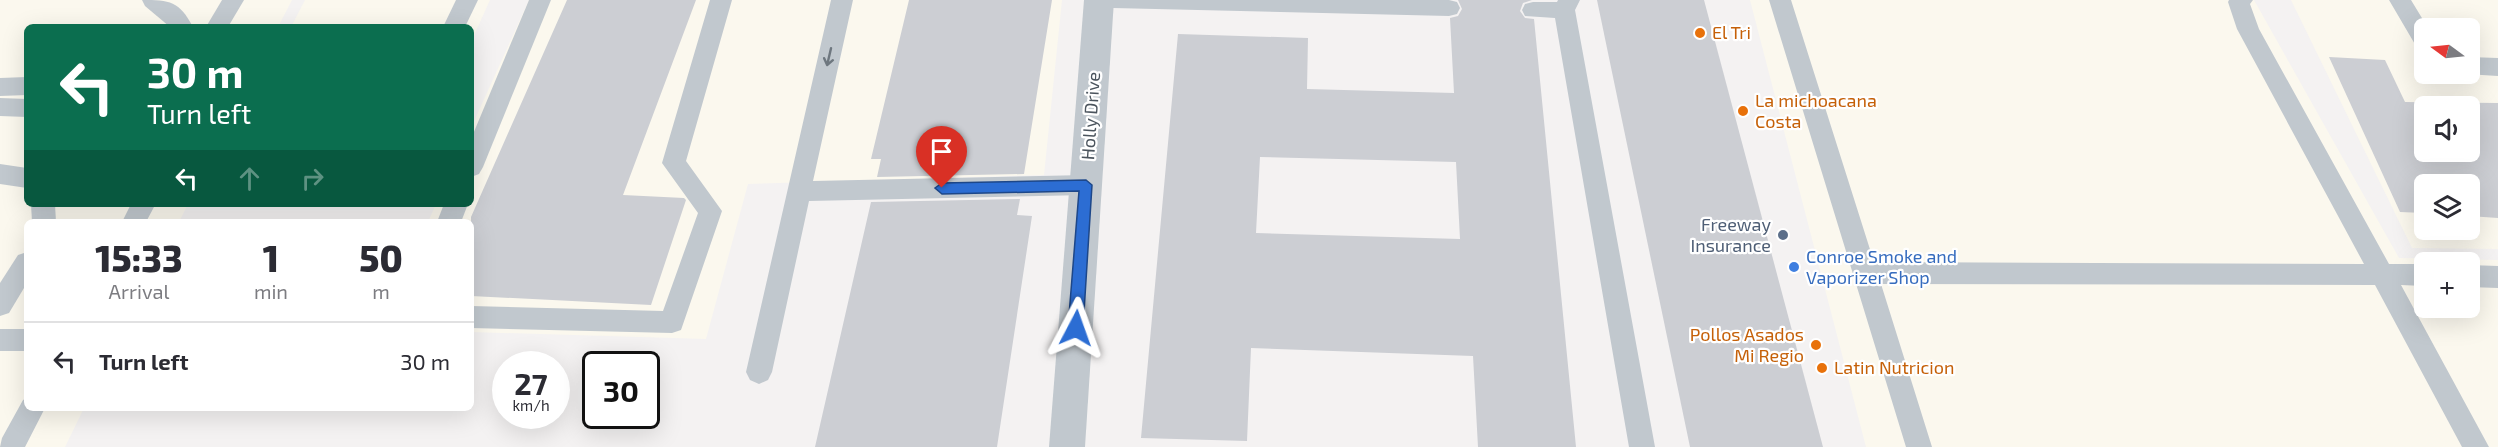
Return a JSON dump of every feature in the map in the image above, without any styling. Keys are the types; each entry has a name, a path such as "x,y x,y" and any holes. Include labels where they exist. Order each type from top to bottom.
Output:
{"street":[{"name":"Holly Drive","path":"1067,447 1099,0"}],"lane":[{"path":"219,24 232,0"},
{"path":"455,24 467,0"},
{"path":"474,160 540,0"},
{"path":"474,317 672,322 710,211 674,163 721,0"},
{"path":"759,372 842,0"},
{"path":"1113,0 1449,8"},
{"path":"1780,0 1867,273 1919,447"},
{"path":"2237,0 2248,28 2476,447"},
{"path":"2400,0 2414,23"},
{"path":"1533,10 1567,5 1642,447"},
{"path":"158,12 174,16 180,24"},
{"path":"2480,66 2498,67"},
{"path":"0,87 24,86"},
{"path":"0,107 24,108"},
{"path":"0,174 24,178"},
{"path":"799,191 1086,185"},
{"path":"0,305 24,267"},
{"path":"1867,273 2414,276"},
{"path":"2480,276 2498,277"},
{"path":"0,340 24,340"},
{"path":"11,447 30,411"}],"shaded area":[{"path":"0,0 292,0 280,24 24,24 24,207 186,207 180,219 24,219 24,411 83,411 65,447 0,447"},
{"path":"305,0 490,0 474,35 474,24 293,24"},
{"path":"529,0 1062,0 1044,175 748,184 706,339 474,332 474,219 429,219 435,207 474,207 474,121"},
{"path":"1750,0 2254,0 2399,258 2414,258 2414,318 2480,318 2480,260 2498,260 2498,447 1866,447"},
{"path":"2291,0 2498,0 2498,249 2412,248"}],"building":[{"path":"567,0 696,0 623,195 684,198 686,200 651,305 474,296 474,219 471,217"},
{"path":"909,0 1052,0 1024,174 877,177 881,159 871,159"},
{"path":"1458,0 1532,0 1523,3 1520,11 1525,18 1534,19 1576,447 1478,447 1473,356 1251,348 1247,441 1141,438 1178,34 1308,38 1307,89 1454,93 1450,18 1458,16 1462,9","holes":["1260,157 1456,162 1460,239 1256,233"]},
{"path":"1597,0 1704,0 1823,447 1690,447"},
{"path":"2329,57 2385,60 2405,102 2414,102 2414,162 2480,162 2480,103 2498,103 2498,218 2480,217 2480,174 2414,174 2414,213 2400,212"},
{"path":"1020,199 1017,215 1032,216 997,447 815,447 871,202"}],"place":[{"name":"El Tri","path":"1700,33"},
{"name":"La michoacana Costa","path":"1743,111"},
{"name":"Freeway Insurance","path":"1783,235"},
{"name":"Conroe Smoke and Vaporizer Shop","path":"1794,267"},
{"name":"Pollos Asados Mi Regio","path":"1816,345"},
{"name":"Latin Nutricion","path":"1822,368"}],"route":[{"path":"942,188 1086,185 1076,328"}]}
